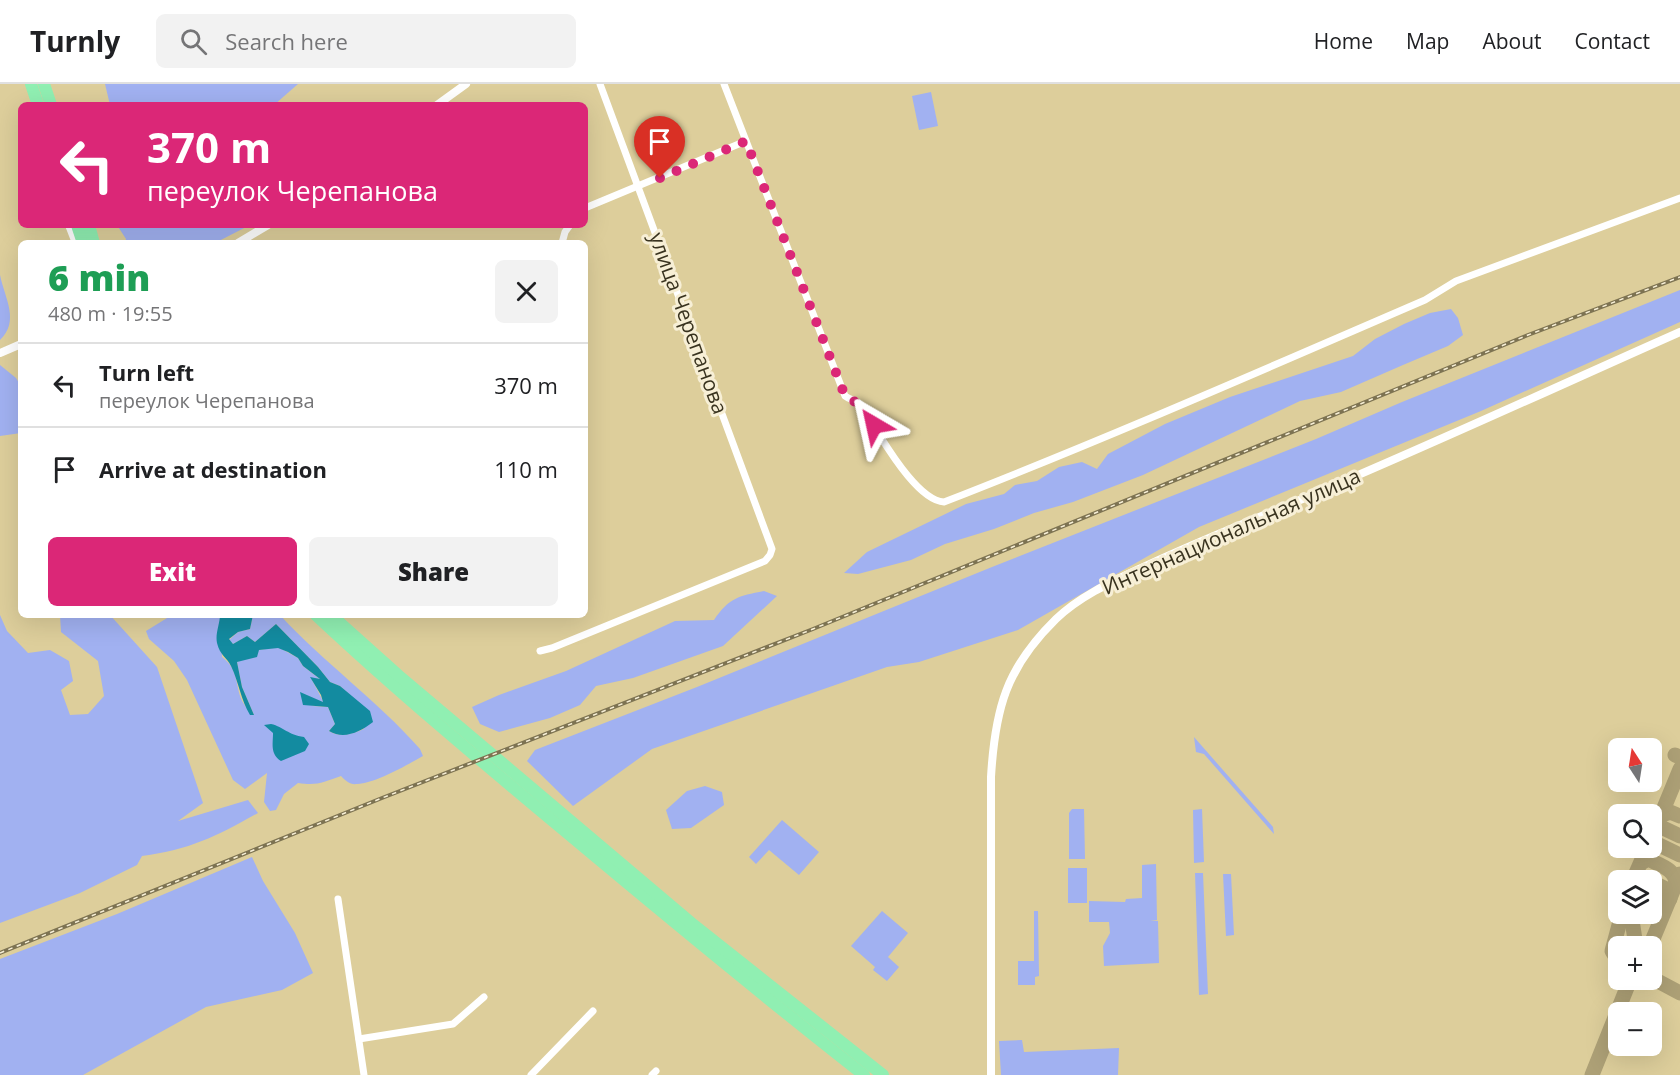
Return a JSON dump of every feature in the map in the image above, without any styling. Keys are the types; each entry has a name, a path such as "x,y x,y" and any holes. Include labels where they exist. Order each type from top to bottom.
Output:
{"highway":[{"path":"31,84 37,102"},
{"path":"44,84 50,102"},
{"path":"320,618 455,730 687,933 864,1075"},
{"path":"335,618 455,730"},
{"path":"512,779 883,1075"}],"street":[{"path":"441,102 466,84"},
{"name":"улица Черепанова","path":"540,651 765,561 772,549 600,84"},
{"path":"724,84 845,396 862,406 910,478 928,498 937,502 944,502 977,490 1189,402 1425,300 1456,281 1680,198"},
{"path":"588,207 746,141"},
{"path":"243,240 263,228"},
{"name":"Интернациональная улица","path":"991,1075 993,748 999,710 1008,684 1043,632 1080,600 1101,587 1149,564 1680,332"},
{"path":"0,353 18,345"},
{"path":"338,899 364,1075"},
{"path":"359,1039 453,1024 484,997"},
{"path":"531,1075 593,1011"}],"shaded area":[{"path":"105,84 298,84 277,102 109,102"},
{"path":"931,92 938,126 919,130 912,96"},
{"path":"119,228 244,228 221,240 126,239"},
{"path":"0,275 10,317 6,333 0,340"},
{"path":"1680,290 1680,322 1481,411 1199,527 1018,630 919,662 887,667 652,749 573,806 527,761 535,750 1316,439"},
{"path":"1451,309 1458,318 1463,335 1448,346 1341,392 1300,401 1143,475 1073,502 945,544 911,560 858,574 844,573 867,552 966,504 1004,494 1015,485 1037,481 1059,467 1082,462 1097,469 1108,454 1165,424 1230,397 1353,356 1375,339 1404,324 1430,313"},
{"path":"0,365 18,381 18,433 0,436"},
{"path":"764,591 777,596 723,646 633,678 596,686 580,705 550,718 499,732 480,724 472,707 566,671 675,621 714,620 724,607 735,599"},
{"path":"0,615 7,631 28,653 50,650 69,661 73,681 61,690 70,715 88,714 104,696 98,661 61,632 60,618 113,618 157,667 203,803 178,821 248,800 258,813 203,841 175,850 142,856 137,865 80,893 0,923"},
{"path":"167,618 220,618 222,657 235,674 244,704 254,715 242,687 237,662 259,650 278,647 298,658 303,666 321,680 311,678 324,703 301,693 313,706 328,707 335,724 329,731 342,735 364,729 351,696 340,686 330,682 276,624 255,642 247,636 233,644 229,640 238,632 250,629 252,618 283,618 403,731 420,749 423,756 391,773 365,783 352,784 341,776 316,784 298,783 284,794 276,810 270,811 264,802 267,773 245,789 233,780 187,680 174,661 149,639 146,631"},
{"path":"220,618 252,618 250,629 238,632 229,639 233,644 247,636 255,642 276,624 330,682 340,686 370,711 373,722 352,734 340,735 329,731 335,724 328,707 303,705 300,692 323,702 310,677 320,679 303,666 298,658 278,648 259,650 257,657 237,662 242,687 254,715 250,715 231,666 218,647"},
{"path":"271,724 294,735 304,737 309,744 305,751 281,761 277,758 273,748 273,733 264,725"},
{"path":"1194,737 1273,827 1274,834 1204,754 1196,752"},
{"path":"705,786 722,792 724,805 691,828 672,829 666,810 687,791"},
{"path":"1072,809 1084,809 1085,859 1069,859 1069,813"},
{"path":"1202,809 1204,862 1194,863 1193,810"},
{"path":"782,820 819,852 799,875 769,850 756,864 749,857"},
{"path":"252,857 263,881 295,933 313,973 282,990 206,1007 83,1075 0,1075 0,959 117,914"},
{"path":"1156,864 1157,920 1150,920 1158,921 1159,963 1104,966 1103,946 1110,933 1109,922 1089,922 1089,901 1125,902 1126,899 1142,898 1142,865"},
{"path":"1068,868 1087,868 1087,903 1068,903"},
{"path":"1195,873 1203,873 1208,994 1199,995"},
{"path":"1223,874 1231,874 1234,935 1226,936"},
{"path":"882,911 908,933 888,957 899,967 887,981 873,970 875,967 851,946"},
{"path":"1034,911 1038,911 1039,976 1035,977 1035,985 1018,985 1018,961 1034,961"},
{"path":"1022,1040 1024,1052 1119,1048 1118,1075 1001,1075 999,1041"}],"taxiway":[{"path":"1675,755 1680,757"},
{"path":"1662,813 1680,769"},
{"path":"1662,815 1670,812 1680,816"},
{"path":"1662,827 1680,836"},
{"path":"1662,846 1680,855"},
{"path":"1637,870 1643,858"},
{"path":"1641,863 1648,859 1666,868 1675,879 1674,886"},
{"path":"1654,936 1680,874"},
{"path":"1662,887 1666,889 1670,899 1662,903"},
{"path":"1616,936 1619,924"},
{"path":"1633,924 1634,936"},
{"path":"1662,983 1680,993"},
{"path":"1592,1075 1626,990"}],"railway":[{"path":"0,953 382,798 813,629 1528,335 1680,277"}],"route":[{"path":"660,178 746,141 845,396 862,406 874,425"}]}
